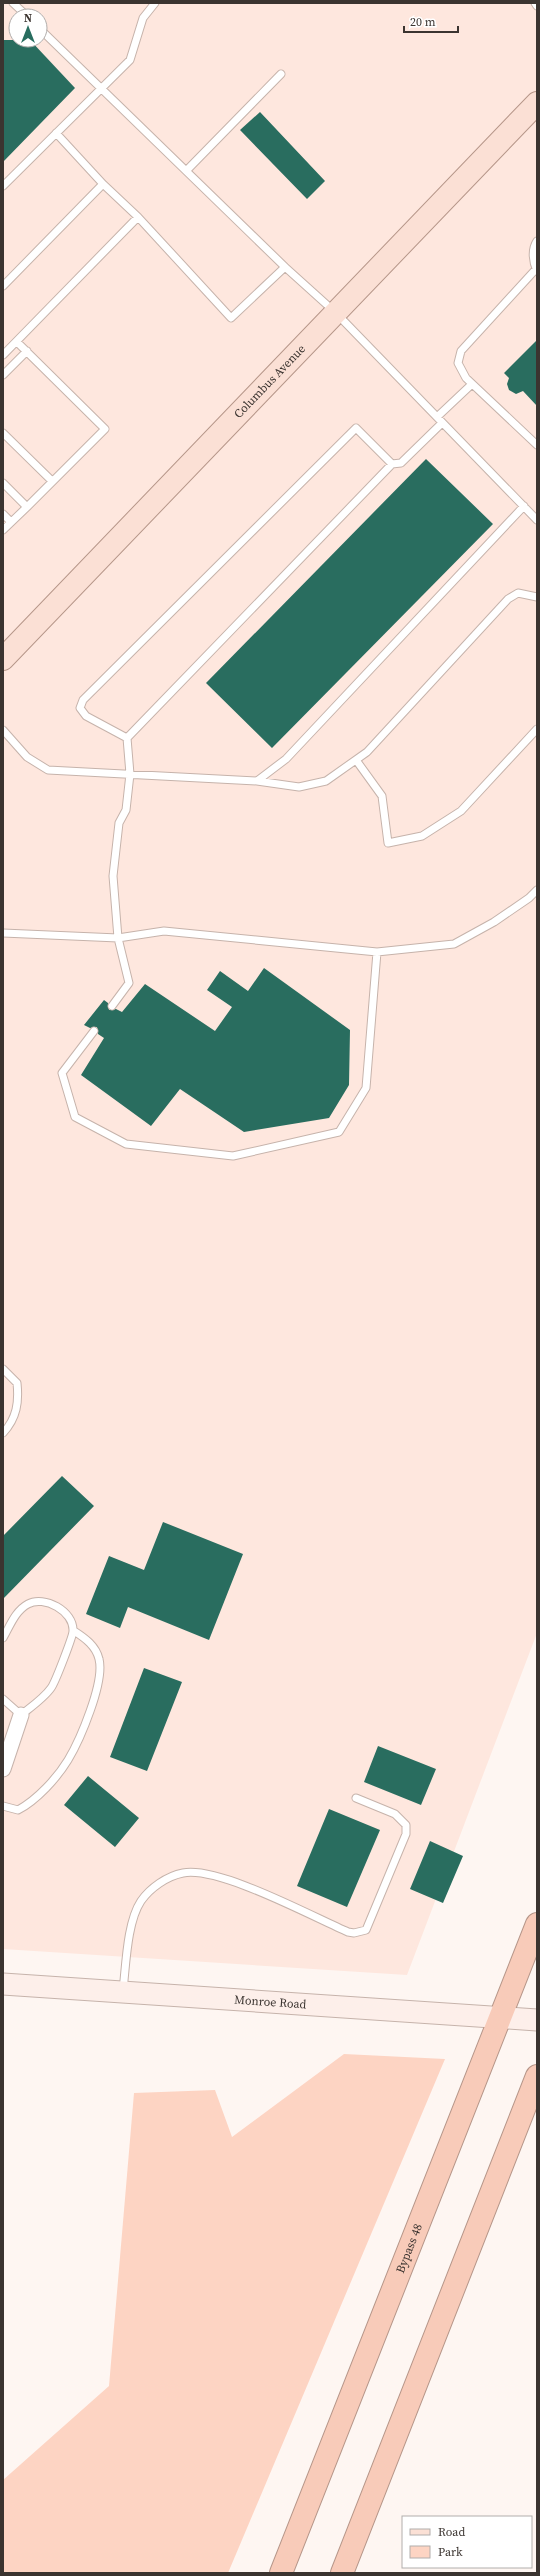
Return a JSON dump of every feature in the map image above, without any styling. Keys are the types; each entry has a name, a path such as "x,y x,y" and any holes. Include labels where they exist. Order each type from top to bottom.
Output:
{"highway":[{"name":"Bypass 48","path":"281,2573 537,1924"},
{"path":"342,2573 537,2076"}],"main road":[{"name":"Columbus Avenue","path":"3,659 529,114"}],"street":[{"path":"3,1769 22,1715"},
{"name":"Monroe Road","path":"3,1984 537,2020"}],"lane":[{"path":"3,186 130,60 143,18 155,3"},
{"path":"48,37 187,170 285,267 336,313 536,518"},
{"path":"187,170 281,74"},
{"path":"56,133 103,184 138,217 231,318 285,267"},
{"path":"3,286 103,184"},
{"path":"3,355 138,217"},
{"path":"537,241 533,261 537,270 461,352 458,363 466,378 537,446"},
{"path":"3,530 105,429 17,342"},
{"path":"3,375 27,352"},
{"path":"437,417 472,384"},
{"path":"112,1006 129,983 118,938 113,876 119,823 126,810 130,774 127,738 392,464 401,463 442,423"},
{"path":"127,738 86,716 80,708 83,700 356,428 392,464"},
{"path":"3,434 52,481"},
{"path":"3,483 27,507"},
{"path":"257,781 286,758 524,506"},
{"path":"3,514 11,522"},
{"path":"3,730 27,757 48,770 257,781 299,787 326,782 367,752 508,599 518,593 537,597"},
{"path":"356,760 382,796 388,844 422,836 461,811 537,729"},
{"path":"3,933 118,938 164,932 377,952 454,944 494,922 529,898 537,890"},
{"path":"94,1031 62,1073 75,1117 126,1144 233,1156 339,1132 366,1088 377,952"},
{"path":"3,1369 17,1383 19,1401 11,1424 3,1433"},
{"path":"3,1638 16,1613 28,1604 40,1601 62,1610 70,1617 74,1631 51,1688 22,1715 3,1699"},
{"path":"3,1806 18,1810 29,1804 68,1761 83,1728 94,1700 99,1674 99,1659 88,1640 74,1631"},
{"path":"123,1992 128,1944 140,1902 149,1891 160,1883 183,1872 200,1872 248,1886 348,1932 354,1933 366,1930 406,1834 406,1825 395,1814 356,1798"}],"shaded area":[{"path":"3,3 537,3 537,1633 407,1975 3,1949"}],"green space":[{"path":"344,2054 445,2059 228,2573 3,2573 3,2480 109,2386 134,2093 215,2090 232,2137"}],"building":[{"path":"3,40 8,40 8,48 38,48 75,88 3,162"},
{"path":"260,112 325,181 307,199 240,130"},
{"path":"537,340 537,406 523,391 516,394 509,390 507,384 509,378 504,373"},
{"path":"426,459 493,524 272,748 206,683"},
{"path":"264,968 350,1030 349,1085 329,1118 244,1132 180,1089 151,1126 81,1075 104,1038 98,1034 97,1027 90,1028 84,1025 104,1000 108,1003 109,1010 116,1009 122,1012 145,984 215,1031 232,1007 207,990 220,971 248,991"},
{"path":"62,1476 94,1506 3,1599 3,1536"},
{"path":"163,1522 243,1554 209,1640 128,1607 120,1628 86,1614 109,1556 144,1570"},
{"path":"144,1668 182,1682 147,1771 110,1757"},
{"path":"378,1746 436,1769 421,1805 364,1782"},
{"path":"88,1776 139,1818 115,1847 64,1805"},
{"path":"329,1809 380,1830 347,1907 297,1886"},
{"path":"430,1841 463,1856 443,1903 410,1889"}]}
